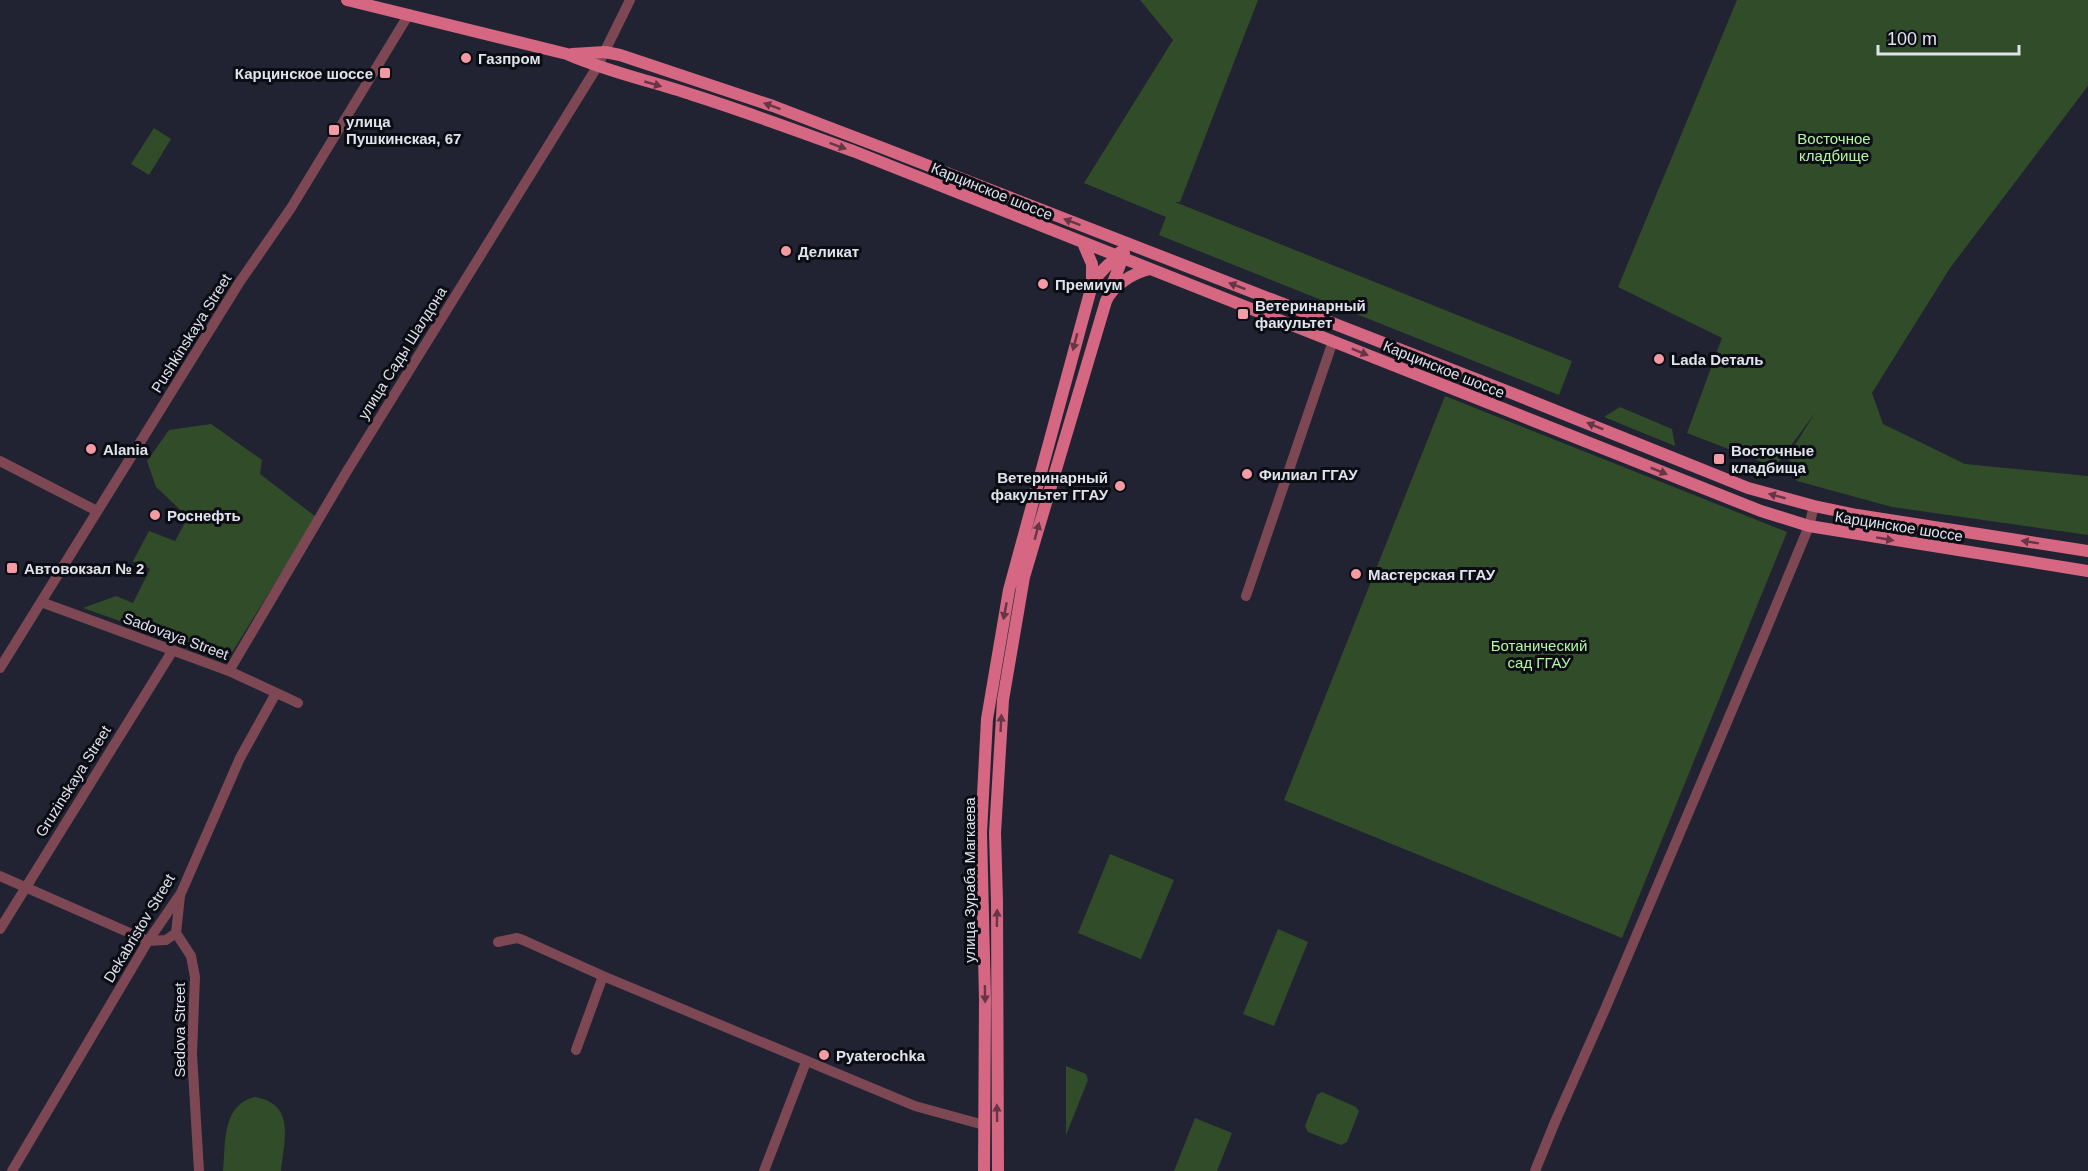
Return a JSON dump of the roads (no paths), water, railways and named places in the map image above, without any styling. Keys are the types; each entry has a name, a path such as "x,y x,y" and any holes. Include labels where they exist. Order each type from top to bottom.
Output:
{"main road":[{"name":"Карцинское шоссе","path":"347,0 567,54 597,67 691,94 798,132 1120,256 1761,511 1809,526 2088,571"},
{"name":"Карцинское шоссе","path":"567,54 605,52 621,55 773,106 1504,390 1748,488 1814,507 1857,515 2088,551"},
{"path":"1110,237 1117,245 1120,256"},
{"name":"улица Зураба Магкаева","path":"984,1171 985,999 981,833 987,719 1009,590 1092,285 1092,264 1083,243"},
{"path":"1092,285 1097,276 1120,256 1135,251 1146,251"},
{"name":"улица Зураба Магкаева","path":"998,1171 995,833 1003,700 1024,577 1120,256"},
{"path":"1109,294 1133,274 1150,268"}],"street":[{"name":"улица Сады Шалдона","path":"229,670 342,479 597,67 630,0"},
{"name":"Pushkinskaya Street","path":"0,668 239,283 291,208 409,14"},
{"path":"1246,596 1333,341"},
{"path":"0,460 97,511"},
{"path":"1535,1171 1809,526 1814,507"},
{"name":"Sadovaya Street","path":"41,602 229,670 298,703"},
{"name":"Gruzinskaya Street","path":"0,929 173,650"},
{"name":"Dekabristov Street","path":"12,1171 148,941 181,893 240,758 276,693"},
{"path":"981,833 995,833"},
{"path":"0,876 148,941 166,940 176,933 181,893"},
{"name":"Sedova Street","path":"176,933 191,956 195,977 192,1054 199,1171"},
{"path":"498,942 517,938 523,940 806,1062 915,1106 984,1125"},
{"path":"576,1050 603,976"},
{"path":"764,1171 806,1062"}],"place":[{"name":"Газпром","path":"466,58"},
{"name":"Карцинское шоссе","path":"385,73"},
{"name":"улица Пушкинская, 67","path":"334,130"},
{"name":"Деликат","path":"786,251"},
{"name":"Премиум","path":"1043,284"},
{"name":"Ветеринарный факультет","path":"1243,314"},
{"name":"Lada Dеталь","path":"1659,359"},
{"name":"Alania","path":"91,449"},
{"name":"Восточные кладбища","path":"1719,459"},
{"name":"Филиал ГГАУ","path":"1247,474"},
{"name":"Ветеринарный факультет ГГАУ","path":"1120,486"},
{"name":"Роснефть","path":"155,515"},
{"name":"Автовокзал № 2","path":"12,568"},
{"name":"Мастерская ГГАУ","path":"1356,574"},
{"name":"Pyaterochka","path":"824,1055"}],"park label":[{"name":"Восточное кладбище","path":"1834,146"},
{"name":"Ботанический сад ГГАУ","path":"1539,654"}]}
